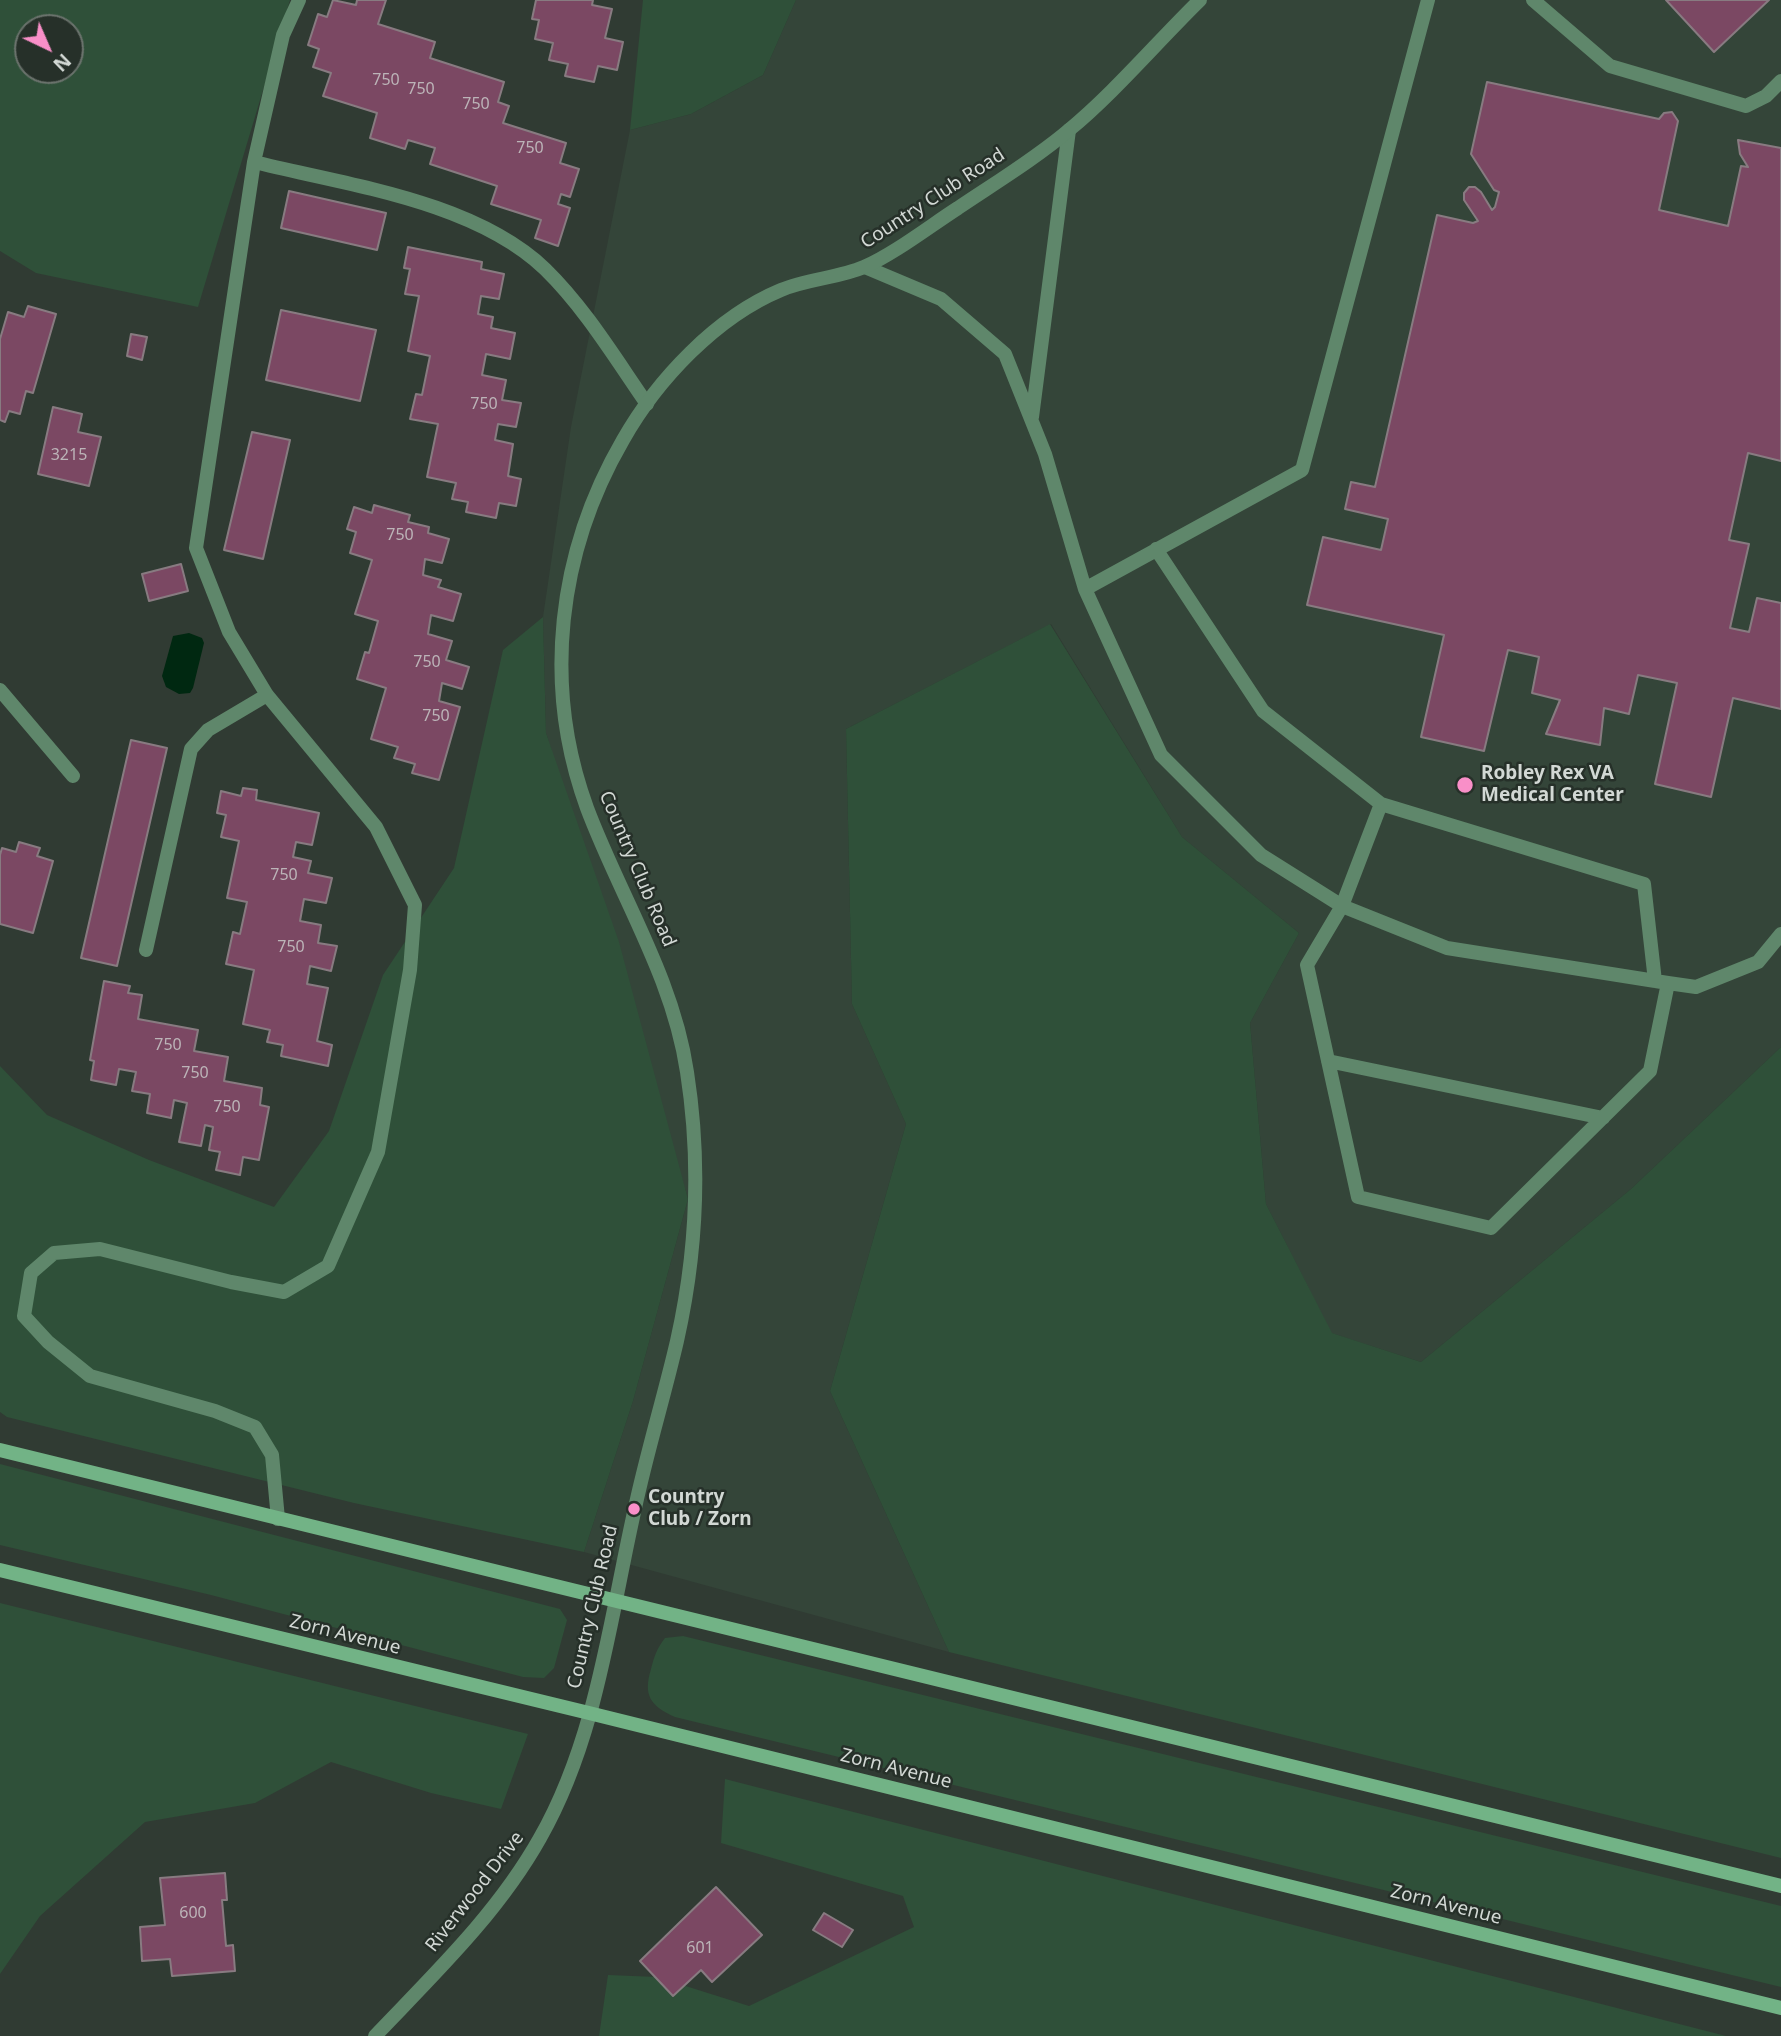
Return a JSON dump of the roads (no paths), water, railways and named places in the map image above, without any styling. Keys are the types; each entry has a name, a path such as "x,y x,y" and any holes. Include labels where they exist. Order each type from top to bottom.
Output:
{"main road":[{"path":"0,1450 1781,1886"},
{"name":"Zorn Avenue","path":"0,1570 1781,2008"}],"street":[{"path":"278,1518 272,1455 255,1427 215,1411 90,1376 48,1342 23,1316 31,1273 54,1253 100,1250 284,1292 328,1266 378,1152 410,970 415,905 376,827 267,695 229,632 196,548 254,162 283,35 299,0"},
{"name":"Country Club Road","path":"589,1713 678,1337 693,1247 697,1166 687,1066 659,969 586,805 566,725 561,652 569,575 589,509 623,439 647,404 668,377 712,334 762,299 787,287 865,267 1069,130 1199,0"},
{"path":"1085,589 1302,470 1428,0"},
{"path":"1533,0 1610,66 1746,106 1766,96 1781,81"},
{"path":"1032,420 1069,130"},
{"path":"254,162 457,213 509,240 544,268 579,306 647,404"},
{"path":"865,267 941,299 1005,354 1045,454 1085,589 1161,755 1261,855 1342,906 1447,948 1662,982 1696,987 1758,962 1781,934"},
{"path":"1156,549 1263,711 1381,804 1644,884 1662,982 1650,1072 1491,1228 1358,1197 1307,965 1342,906 1381,804"},
{"path":"0,690 74,776"},
{"path":"146,950 191,749 208,730 267,695"},
{"path":"1328,1061 1603,1118"},
{"name":"Riverwood Drive","path":"375,2036 462,1945 521,1869 541,1836 573,1769 589,1713"}],"place":[{"name":"Robley Rex VA Medical Center","path":"1465,785"},
{"name":"Country Club / Zorn","path":"634,1509"}]}
